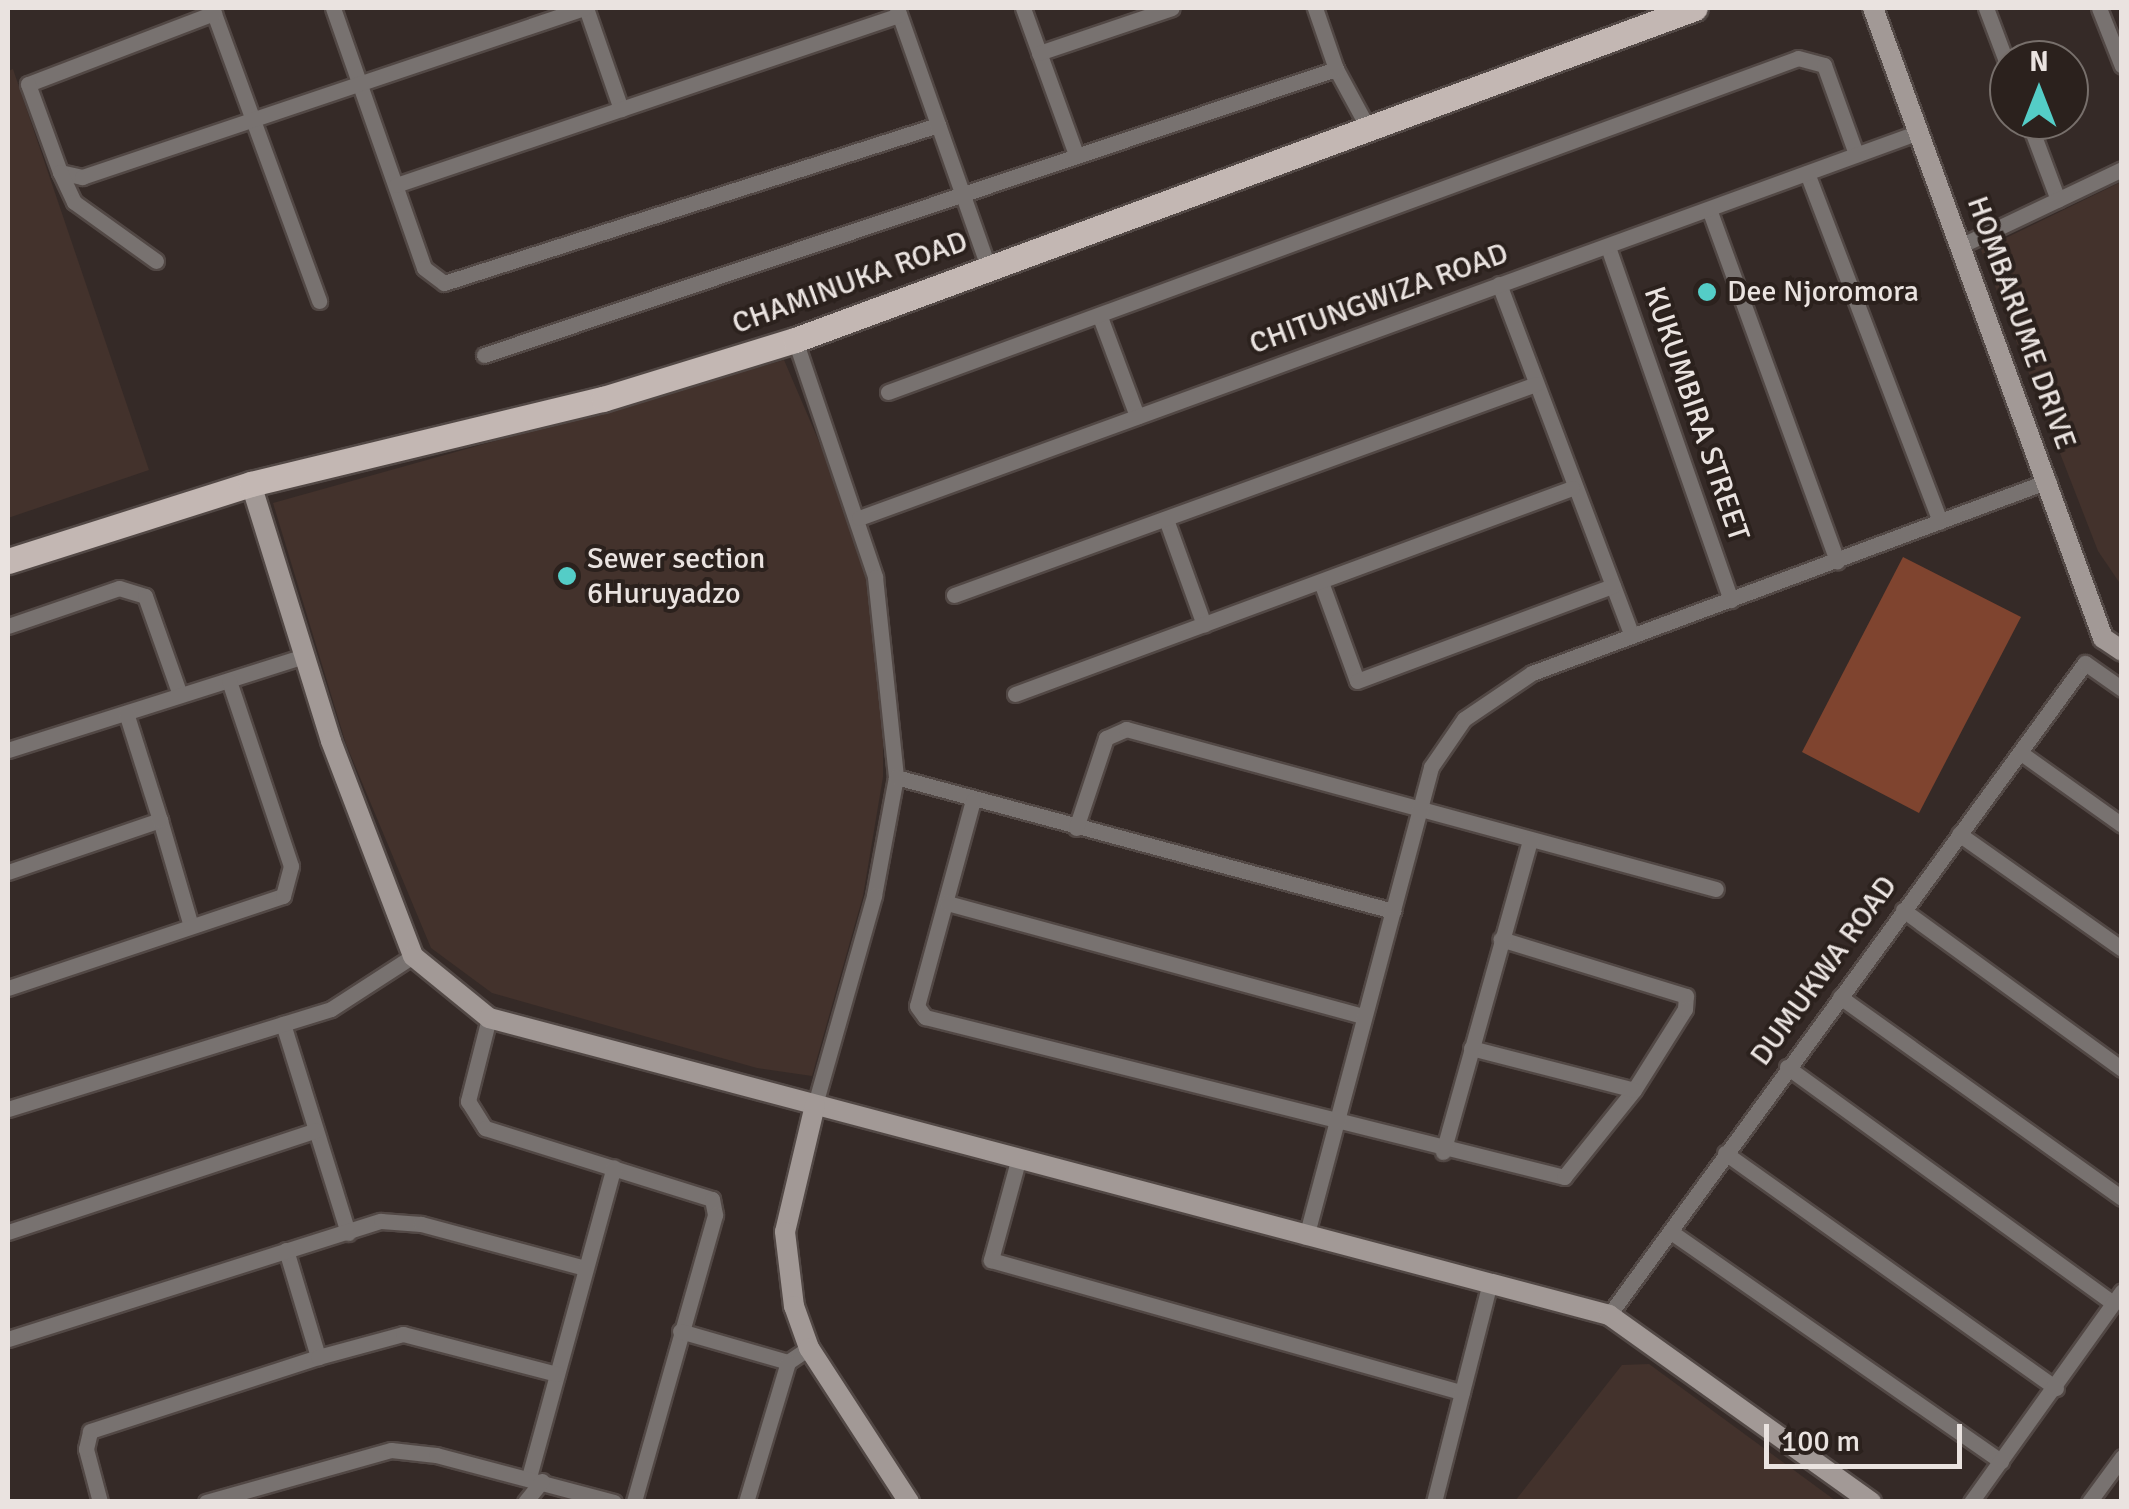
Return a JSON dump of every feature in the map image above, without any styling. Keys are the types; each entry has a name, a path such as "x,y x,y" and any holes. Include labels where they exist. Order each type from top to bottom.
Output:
{"main road":[{"name":"CHAMINUKA ROAD","path":"8,561 251,484 603,399 795,340 1368,128 1654,15 1696,8"}],"street":[{"path":"333,8 424,268 444,283 938,125"},
{"path":"60,172 82,177 585,8 621,109"},
{"path":"1023,8 1075,152"},
{"path":"1039,53 1172,8"},
{"path":"1315,8 1336,69 1368,128"},
{"name":"HOMBARUME DRIVE","path":"1873,8 2103,638 2122,652"},
{"path":"1986,8 1998,40"},
{"path":"2099,8 2122,66"},
{"path":"156,261 74,202 28,84 214,10 319,301"},
{"path":"396,185 898,11 988,267"},
{"path":"888,392 1798,58 1824,65 1856,154"},
{"path":"484,355 1075,152 1336,69"},
{"name":"CHITUNGWIZA ROAD","path":"858,518 1919,132"},
{"path":"2036,140 2058,200"},
{"path":"1960,246 2122,169"},
{"path":"1808,173 1940,522"},
{"path":"1709,210 1837,562"},
{"name":"KUKUMBIRA STREET","path":"1608,246 1731,600"},
{"path":"1500,284 1572,488 1632,636"},
{"path":"1100,317 1137,416"},
{"path":"795,340 875,577 896,776 874,896 815,1105 783,1254 809,1348 909,1502"},
{"path":"954,594 1167,522 1536,384"},
{"path":"1306,1237 1333,1122 1432,767 1464,719 1532,673 2048,481"},
{"path":"251,484 305,656 413,956 489,1018 1609,1315 1871,1502"},
{"path":"1015,694 1572,488"},
{"path":"1167,522 1204,625"},
{"path":"1321,582 1357,681 1613,586"},
{"path":"8,626 119,588 145,596 180,695"},
{"path":"8,750 305,656"},
{"name":"DUMUKWA ROAD","path":"1609,1315 2085,662 2122,689"},
{"path":"8,988 283,896 291,866 230,681"},
{"path":"126,713 191,926"},
{"path":"1076,828 1106,738 1126,729 1716,890"},
{"path":"2021,752 2122,825"},
{"path":"896,776 1076,828 1394,911"},
{"path":"973,800 917,1006 925,1017 1444,1152 1564,1177 1634,1090 1685,1010 1686,996 1501,939"},
{"path":"8,872 160,820"},
{"path":"1958,834 2122,949"},
{"path":"1444,1152 1530,840"},
{"path":"948,902 1362,1016"},
{"path":"1904,910 2122,1069"},
{"path":"8,1108 283,1024 370,988 413,956"},
{"path":"1840,997 2122,1198"},
{"path":"489,1018 468,1101 485,1128 712,1199 714,1215 634,1502"},
{"path":"283,1024 348,1232"},
{"path":"1471,1048 1634,1090"},
{"path":"1786,1068 2117,1297 2056,1388 1970,1502"},
{"path":"8,1232 316,1130"},
{"path":"1725,1153 2056,1388"},
{"path":"1018,1161 991,1260 1462,1392"},
{"path":"525,1502 536,1479 557,1374 614,1167"},
{"path":"8,1339 381,1222 421,1224 585,1268"},
{"path":"1670,1232 2000,1461"},
{"path":"286,1250 318,1357"},
{"path":"1434,1502 1490,1283"},
{"path":"680,1331 788,1362"},
{"path":"100,1502 86,1449 90,1432 318,1357 402,1334 557,1374"},
{"path":"746,1502 788,1362 809,1348"},
{"path":"206,1502 391,1450 536,1479 614,1502"},
{"path":"2089,1502 2122,1457"}],"shaded area":[{"path":"13,69 149,470 8,518 8,71"},
{"path":"2121,182 2121,585 2098,551 1981,250"},
{"path":"784,360 883,591 883,777 863,896 812,1076 757,1068 492,993 431,948 346,744 273,503"},
{"path":"1903,557 2021,617 1919,813 1802,752"},
{"path":"1649,1364 1836,1501 1515,1501 1622,1365"}],"place":[{"name":"Dee Njoromora","path":"1707,292"},
{"name":"Sewer section 6Huruyadzo","path":"567,576"}]}
